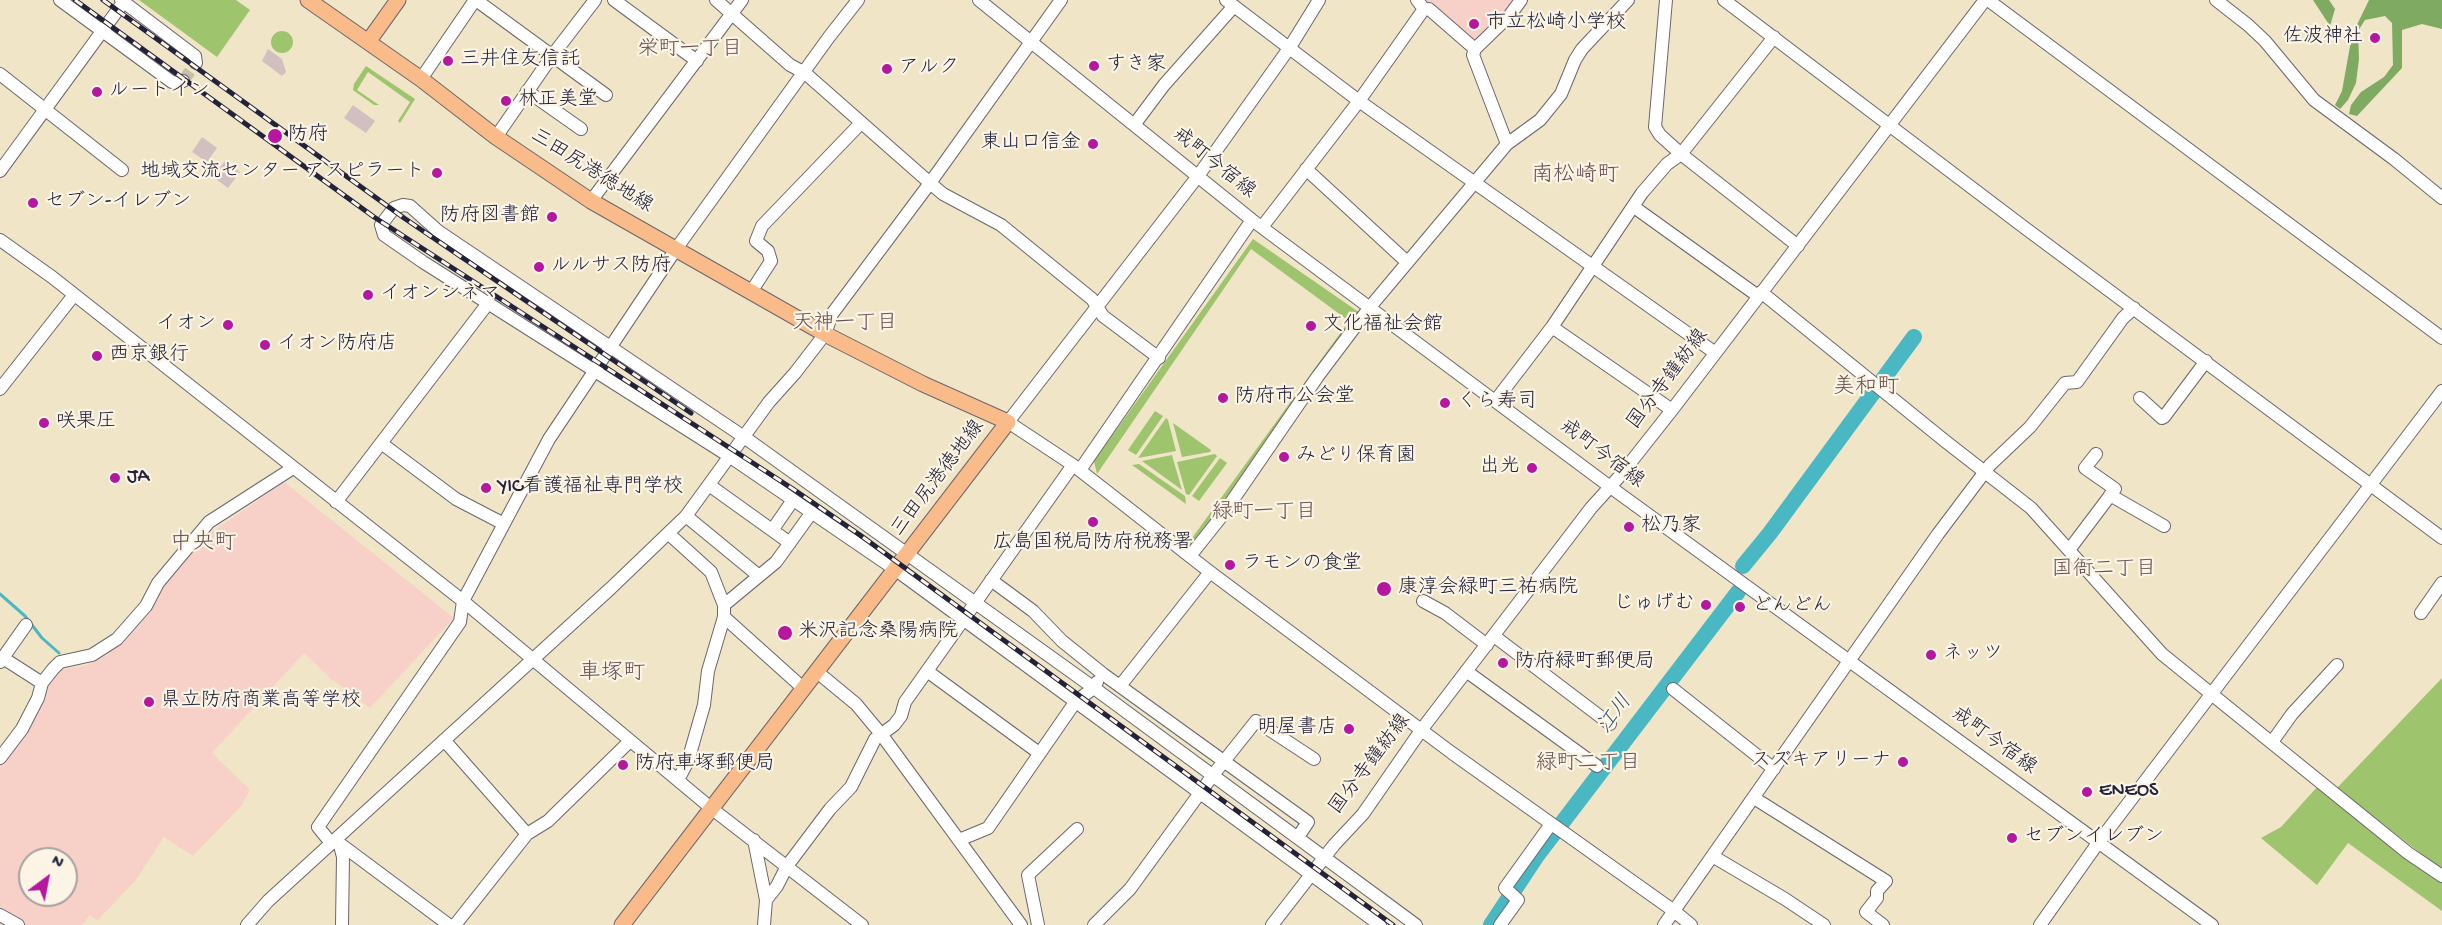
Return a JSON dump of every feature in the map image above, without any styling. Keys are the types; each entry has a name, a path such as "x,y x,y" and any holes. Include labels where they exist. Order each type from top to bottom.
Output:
{"main road":[{"name":"三田尻港徳地線","path":"308,0 421,79 496,137 591,201 825,334 923,384 1008,422 909,554 816,671 622,925"},
{"path":"368,42 398,0"}],"street":[{"path":"60,0 172,82 183,81"},
{"path":"421,79 475,0 606,95"},
{"path":"496,137 527,90 595,0"},
{"path":"614,0 697,61"},
{"path":"716,0 790,65 805,73 943,194 1001,225 1092,298 1103,316 1159,358"},
{"path":"591,201 742,0"},
{"path":"449,925 335,843 318,827 460,622 463,601 549,439 676,249 858,0"},
{"name":"戒町今宿線","path":"979,0 1257,224 1609,486 2212,925"},
{"path":"247,925 268,901 335,843 686,516 769,402 825,334 832,314 930,183 1061,0"},
{"path":"1319,0 1290,47 1198,176 1008,422 1077,467 1210,572 1551,824 1674,910 1691,925"},
{"path":"1507,144 1473,56 1474,50 1510,15 1521,0"},
{"path":"1190,556 1221,518 1318,376 1370,307 1507,144 1540,120 1561,94 1582,49 1628,0"},
{"path":"1666,0 1655,127 1660,135 1681,154 1798,246"},
{"path":"1724,0 2370,486 2440,533"},
{"path":"1986,0 2442,338"},
{"name":"国分寺鐘紡線","path":"1272,925 1311,873 1363,814 1422,729 1466,671 1609,486 1672,411 1714,352 1986,0"},
{"path":"2216,0 2265,41 2314,100 2442,198"},
{"path":"0,171 123,1 195,56 195,63"},
{"path":"1134,125 1230,3 1359,101 1714,352"},
{"path":"766,900 777,886 787,866 830,809 850,787 875,740 894,725 901,716 905,702 963,619 977,603 991,580 1257,224 1306,169 1359,101 1420,4 1429,9 1474,50"},
{"path":"1496,400 1552,327 1642,193 1667,164 1681,154 1774,37"},
{"path":"0,74 122,170"},
{"path":"527,90 581,129"},
{"path":"751,292 771,261 768,251 756,241 762,226 861,123"},
{"path":"1306,169 1407,262"},
{"path":"1380,925 896,570 729,456 423,262 384,235 381,225 394,208 403,205 410,206 438,231 744,437 909,554 1416,925"},
{"path":"1634,207 1760,294 2031,508 2162,654 2408,853 2442,876"},
{"path":"0,240 74,295 463,601 711,808 862,925"},
{"path":"0,389 74,295"},
{"path":"336,502 489,302"},
{"path":"1664,925 1714,857 1938,534 1985,472 2030,427 2065,383 2077,382 2123,318 2134,308"},
{"path":"1552,327 1672,411"},
{"path":"2140,398 2164,417 2206,361"},
{"path":"2040,925 2098,843 2442,391"},
{"path":"381,443 456,499 504,524"},
{"path":"2069,550 2115,489 2085,468 2096,454"},
{"path":"0,758 22,729 38,698 42,683 60,662 92,656 117,639 146,606 158,583 209,522 293,468"},
{"path":"709,485 790,543"},
{"path":"2110,495 2164,526"},
{"path":"773,529 793,500"},
{"path":"678,780 688,761 704,705 708,671 724,611 776,562 812,512"},
{"path":"686,516 759,576"},
{"path":"669,534 711,572 724,611 803,688"},
{"path":"1120,686 1210,572"},
{"path":"991,580 1033,611 1062,641 1103,674 1308,822 1298,837"},
{"path":"2421,613 2442,583"},
{"path":"1423,601 1490,640 1610,724"},
{"path":"26,626 2,660 42,683"},
{"path":"2272,742 2292,714 2337,664"},
{"path":"816,671 856,704 881,734 1021,925"},
{"path":"927,671 1039,753"},
{"path":"1466,671 1597,766"},
{"path":"959,840 988,828 1076,701 1094,688 1103,674"},
{"path":"1673,689 1774,769"},
{"path":"1094,925 1130,889 1200,792 1256,721 1314,759"},
{"path":"444,740 527,834"},
{"path":"455,925 527,834 548,821 630,741"},
{"path":"1754,798 1886,880 1877,891 1877,898 1866,912 1882,925"},
{"path":"1500,925 1518,900 1505,888 1551,824"},
{"path":"1038,925 1028,875 1077,829"},
{"path":"754,840 766,900 764,925"},
{"path":"335,843 343,857 342,925"},
{"path":"1714,857 1824,925"},
{"path":"0,915 18,925"}],"shaded area":[{"name":"市立松崎小学校","path":"1419,0 1516,0 1474,43"},
{"path":"268,49 282,59 286,72 282,76 262,61"},
{"path":"353,105 375,121 366,133 344,118"},
{"path":"202,137 217,148 207,162 192,152"},
{"path":"225,161 240,172 228,188 213,177"},
{"name":"県立防府商業高等学校","path":"284,482 454,618 370,708 330,678 304,653 212,753 250,790 241,806 193,856 164,837 136,880 97,921 90,915 82,925 26,925 0,912 0,765 25,735 46,685 59,670 87,665 108,655 144,613 165,577 205,537"}],"green space":[{"path":"139,0 236,0 250,10 217,57"},
{"path":"2313,0 2329,0 2335,9 2330,26"},
{"path":"2369,0 2442,0 2442,29 2422,24 2402,30 2402,68 2357,116 2349,114 2351,105 2361,92 2384,77 2393,65 2392,23 2385,16 2365,20 2358,31 2359,59 2356,83 2348,100 2340,109 2335,105 2342,91 2352,35"},
{"path":"282,31 290,34 293,42 290,50 282,53 274,50 271,42 274,34"},
{"path":"366,66 415,99 400,123 398,121 410,102 368,72 357,90 379,105 374,105 353,90 354,84"},
{"path":"1253,239 1360,313 1195,544 1187,545 1349,321 1251,249 1097,474 1094,461"},
{"path":"1155,411 1163,416 1136,455 1128,450"},
{"path":"1166,418 1176,451 1138,458"},
{"path":"1173,423 1211,450 1210,452 1182,457"},
{"path":"1215,454 1217,456 1189,495 1186,494 1177,462"},
{"path":"1172,455 1182,490 1142,461"},
{"path":"1220,458 1227,463 1199,501 1192,496"},
{"path":"1139,464 1185,496 1186,504 1132,465"},
{"path":"2442,678 2442,870 2337,788"},
{"path":"2318,786 2442,882 2442,911 2348,843 2317,885 2261,838 2281,827"}],"waterway":[{"name":"江川","path":"1743,566 1770,533 1914,337"},
{"name":"江川","path":"1491,925 1536,857 1738,592"},
{"path":"0,594 25,616 42,638 59,653"}],"tunnel":[{"path":"183,81 196,63"}],"railway":[{"path":"75,0 374,217 793,489 860,535 1393,925"},
{"path":"103,0 404,218 691,413"}],"place":[{"name":"市立松崎小学校","path":"1474,24"},
{"name":"佐波神社","path":"2375,38"},
{"name":"三井住友信託","path":"448,61"},
{"name":"すき家","path":"1094,66"},
{"name":"アルク","path":"887,69"},
{"name":"ルートイン","path":"97,92"},
{"name":"林正美堂","path":"506,101"},
{"name":"防府","path":"275,136"},
{"name":"東山口信金","path":"1093,144"},
{"name":"地域交流センター アスピラート","path":"437,173"},
{"name":"セブン-イレブン","path":"33,203"},
{"name":"防府図書館","path":"552,217"},
{"name":"ルルサス防府","path":"539,267"},
{"name":"イオンシネマ","path":"368,295"},
{"name":"イオン","path":"228,325"},
{"name":"文化福祉会館","path":"1311,326"},
{"name":"イオン防府店","path":"265,345"},
{"name":"西京銀行","path":"97,356"},
{"name":"防府市公会堂","path":"1223,398"},
{"name":"くら寿司","path":"1445,403"},
{"name":"咲果圧","path":"44,423"},
{"name":"みどり保育園","path":"1284,457"},
{"name":"出光","path":"1532,468"},
{"name":"JA","path":"115,478"},
{"name":"YIC看護福祉専門学校","path":"486,488"},
{"name":"広島国税局防府税務署","path":"1093,522"},
{"name":"松乃家","path":"1629,527"},
{"name":"ラモンの食堂","path":"1230,565"},
{"name":"康淳会緑町三祐病院","path":"1384,589"},
{"name":"じゅげむ","path":"1706,605"},
{"name":"どんどん","path":"1740,607"},
{"name":"米沢記念桑陽病院","path":"785,633"},
{"name":"ネッツ","path":"1931,655"},
{"name":"防府緑町郵便局","path":"1503,663"},
{"name":"県立防府商業高等学校","path":"149,702"},
{"name":"明屋書店","path":"1349,729"},
{"name":"スズキアリーナ","path":"1903,762"},
{"name":"防府車塚郵便局","path":"623,765"},
{"name":"ENEOS","path":"2087,792"},
{"name":"セブンイレブン","path":"2012,838"}],"district":[{"name":"栄町一丁目","path":"690,51"},
{"name":"南松崎町","path":"1575,177"},
{"name":"天神一丁目","path":"845,325"},
{"name":"美和町","path":"1866,389"},
{"name":"緑町一丁目","path":"1264,514"},
{"name":"中央町","path":"203,545"},
{"name":"国衙二丁目","path":"2104,571"},
{"name":"車塚町","path":"612,675"},
{"name":"緑町二丁目","path":"1588,765"}]}
